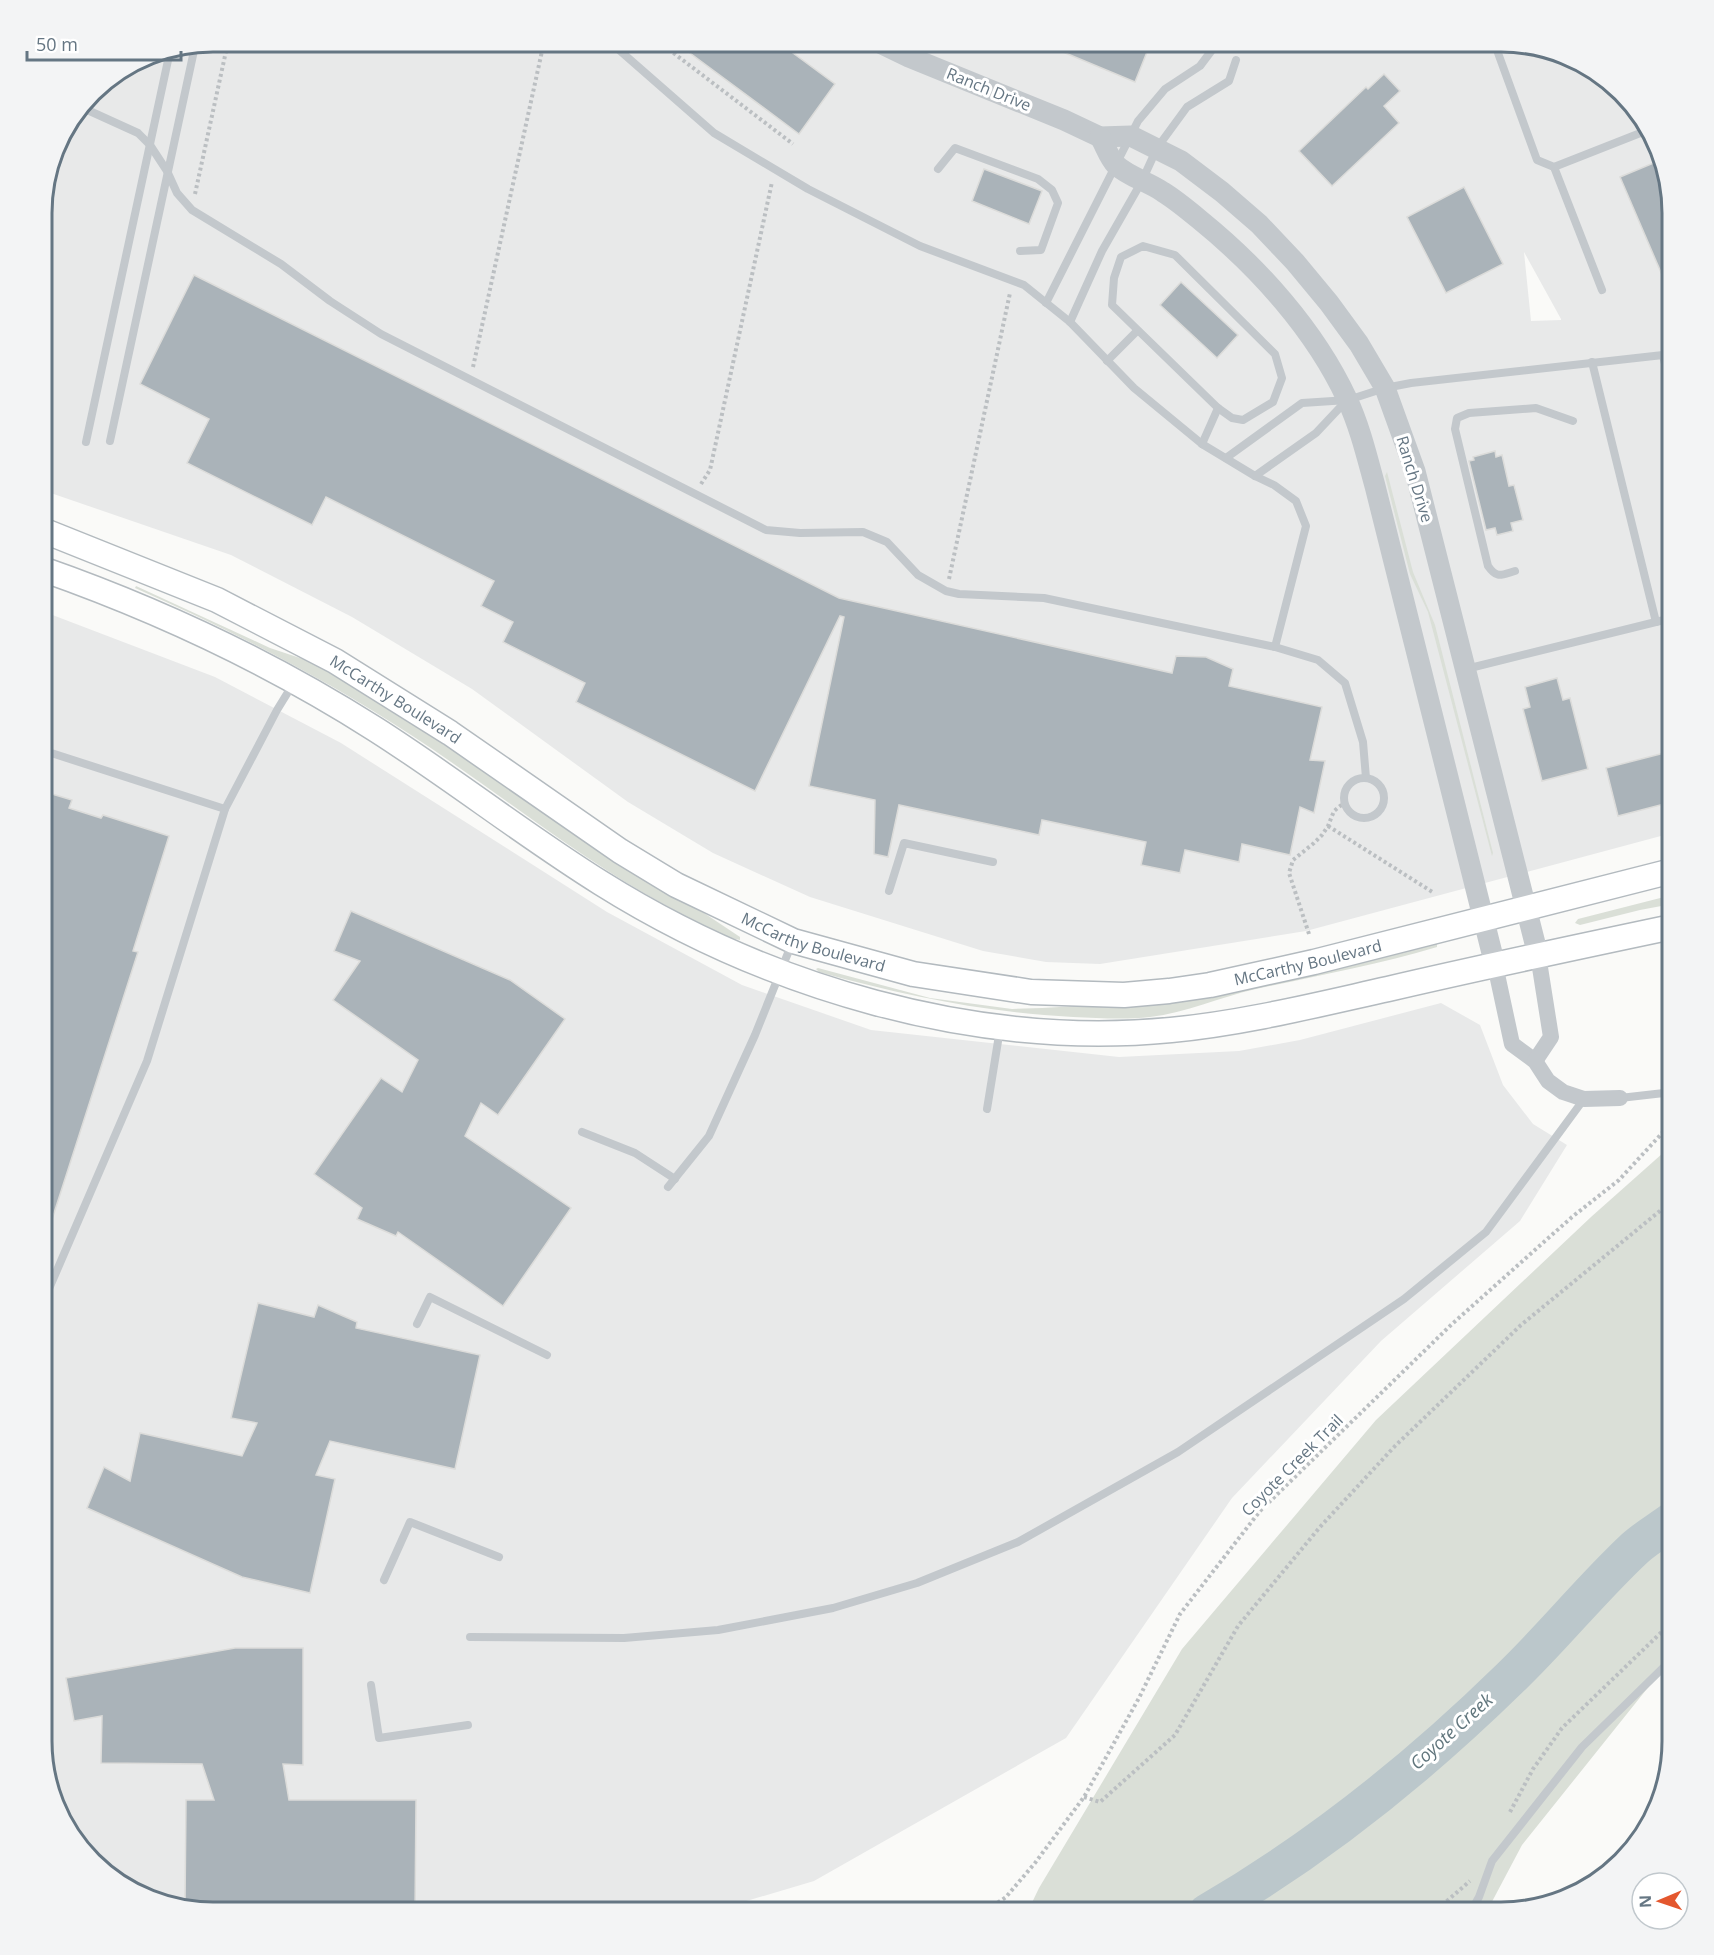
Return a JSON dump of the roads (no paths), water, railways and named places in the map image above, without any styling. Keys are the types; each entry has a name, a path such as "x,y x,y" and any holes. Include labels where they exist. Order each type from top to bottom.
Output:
{"main road":[{"name":"McCarthy Boulevard","path":"53,534 217,600 335,661 450,733 620,851 676,885 733,914 793,940 913,974 1031,992 1124,995 1169,991 1314,962 1662,874"},
{"path":"53,573 202,634 294,681 429,764 600,883 658,918 717,948 780,973 841,993 905,1010 1000,1026 1075,1032 1126,1033 1172,1030 1218,1024 1325,1003 1662,929"}],"street":[{"name":"Ranch Drive","path":"901,53 1100,137 1131,136 1181,161 1259,224 1295,262 1353,336 1385,388 1424,501 1538,955"},
{"path":"1100,137 1115,164 1163,191 1200,220 1235,250 1271,288 1307,334 1348,400 1364,444 1375,486 1495,964 1512,1044 1535,1061 1548,1080 1563,1092 1584,1099 1620,1098"},
{"path":"1535,1061 1551,1037 1538,955"}],"lane":[{"path":"628,53 714,134 808,189 920,246 1024,285 1070,322 1134,388 1202,444 1274,485 1296,501 1306,526 1275,647"},
{"path":"1046,303 1138,121 1165,89 1200,66 1210,53"},
{"path":"1498,53 1537,160 1554,167 1640,133"},
{"path":"110,441 193,54"},
{"path":"86,442 168,59"},
{"path":"1070,322 1102,250 1142,181 1157,148 1187,107 1229,81 1236,60"},
{"path":"90,111 138,133 150,145 167,171 177,193 192,210 281,264 330,301 381,334 766,530 800,533 863,532 887,542 918,575 946,591 959,594 1044,598 1275,647 1318,660 1345,683 1363,742 1366,778"},
{"path":"938,169 954,148 1038,179 1052,190 1058,203 1041,250 1020,251"},
{"path":"1554,167 1602,290"},
{"path":"1143,246 1175,255 1275,354 1282,378 1273,402 1243,420 1232,418 1218,408 1137,331 1112,305 1114,278 1121,257 1143,246"},
{"path":"1107,361 1137,331"},
{"path":"1226,458 1302,403 1348,400 1385,388 1459,377 1662,354"},
{"path":"1592,362 1656,622"},
{"path":"1255,476 1316,434 1348,400"},
{"path":"1202,444 1218,408"},
{"path":"1515,571 1500,576 1493,574 1488,566 1455,429 1457,418 1469,413 1536,408 1573,421"},
{"path":"1466,669 1662,620"},
{"path":"52,1280 147,1061 225,809 294,681"},
{"path":"53,753 225,809"},
{"path":"1366,778 1373,780 1383,791 1384,798 1378,812 1373,816 1359,817 1347,808 1345,801 1347,788 1352,782 1366,778"},
{"path":"890,891 903,843 993,862"},
{"path":"668,1187 709,1136 755,1035 793,940"},
{"path":"987,1109 1000,1026"},
{"path":"1620,1098 1662,1093"},
{"path":"470,1637 624,1638 718,1630 844,1605 917,1583 1018,1542 1178,1452 1404,1299 1486,1232 1584,1099"},
{"path":"582,1132 635,1153 675,1179"},
{"path":"417,1324 430,1297 547,1355"},
{"path":"384,1580 410,1522 499,1557"},
{"path":"1476,1902 1492,1862 1582,1747 1662,1667"},
{"path":"371,1685 379,1738 468,1725"}],"waterway":[{"name":"Coyote Creek","path":"1225,1902 1327,1834 1439,1744 1509,1679 1635,1548 1662,1528"}]}
